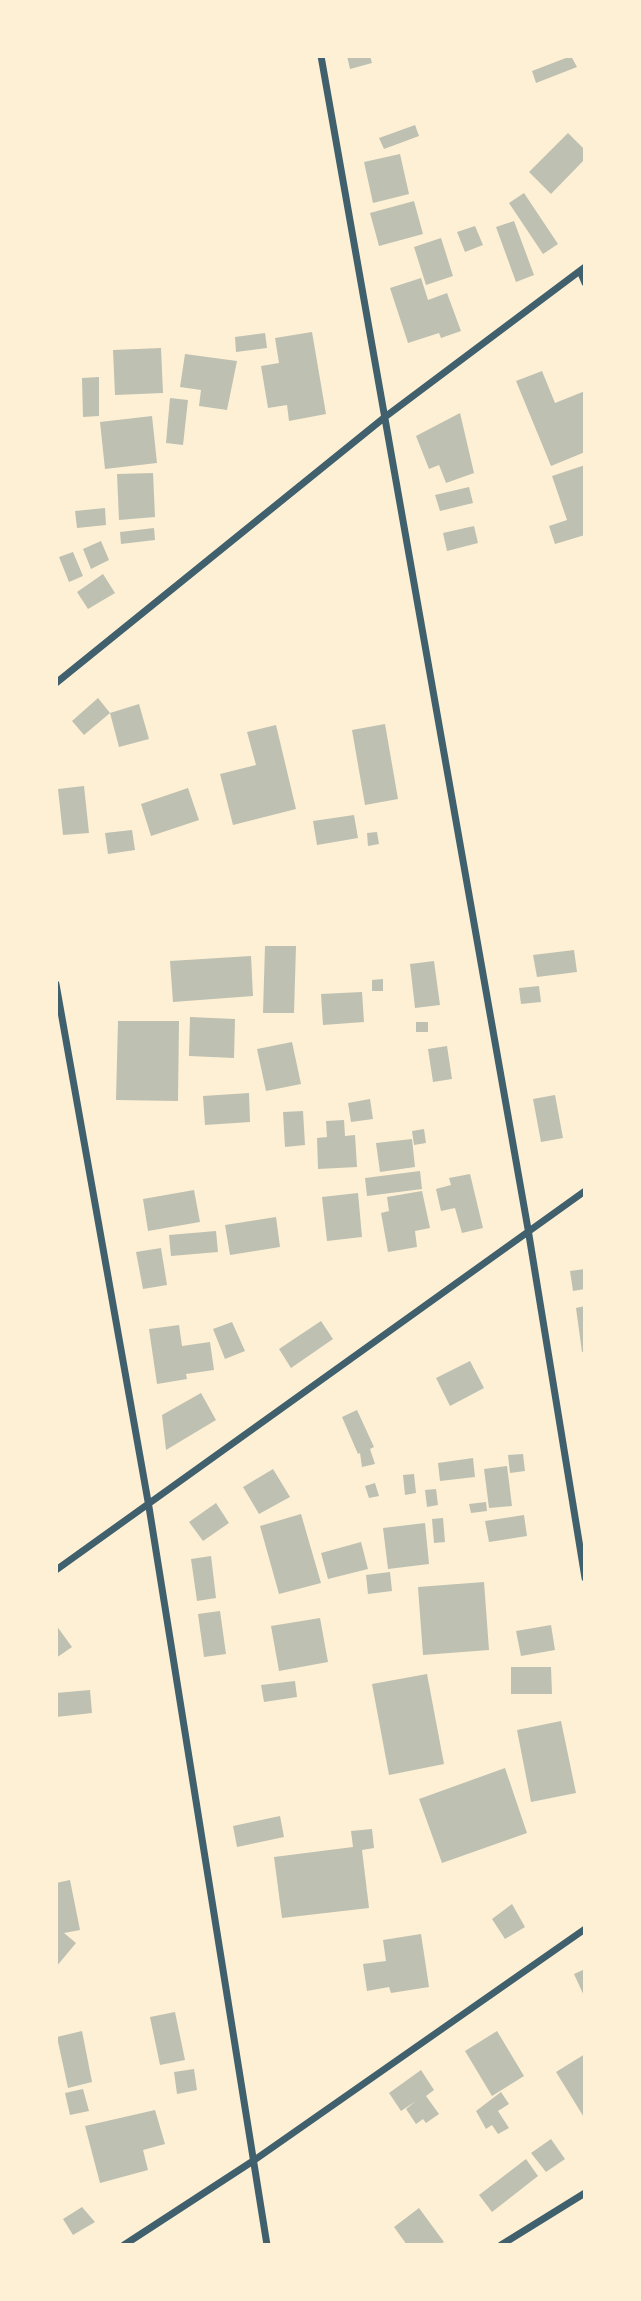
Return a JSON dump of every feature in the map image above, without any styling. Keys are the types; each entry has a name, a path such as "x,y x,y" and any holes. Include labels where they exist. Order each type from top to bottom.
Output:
{"street":[{"path":"321,56 528,1230 585,1578"},
{"path":"56,683 386,417 582,269 585,283"},
{"path":"56,984 149,1507 267,2245"},
{"path":"56,1570 149,1507 585,1191"},
{"path":"124,2245 253,2161 585,1929"},
{"path":"501,2245 585,2193"}],"building":[{"path":"347,56 370,56 372,63 350,69"},
{"path":"571,56 577,67 536,83 532,71"},
{"path":"415,125 419,136 384,149 379,138"},
{"path":"568,133 585,150 585,159 551,194 529,172"},
{"path":"400,154 409,194 373,203 364,162"},
{"path":"524,193 558,244 543,254 509,203"},
{"path":"414,201 423,234 379,246 370,213"},
{"path":"514,221 534,275 516,282 496,227"},
{"path":"475,226 483,245 465,252 457,232"},
{"path":"441,238 453,276 426,285 414,247"},
{"path":"421,278 428,300 447,293 461,331 441,338 439,333 408,343 390,288"},
{"path":"312,332 326,414 289,421 287,405 268,408 261,366 279,363 275,338"},
{"path":"265,333 267,348 236,352 235,337"},
{"path":"161,348 163,393 115,395 113,350"},
{"path":"185,354 237,361 227,410 199,406 201,390 180,387"},
{"path":"542,371 555,403 585,391 585,452 551,466 516,381"},
{"path":"99,377 99,416 83,417 82,378"},
{"path":"170,398 188,400 183,445 166,443"},
{"path":"460,413 474,473 446,483 439,465 429,469 416,436"},
{"path":"152,416 157,463 105,469 100,422"},
{"path":"585,465 585,535 555,544 549,526 567,520 552,476"},
{"path":"153,473 155,517 119,520 117,474"},
{"path":"469,487 473,503 440,511 435,495"},
{"path":"105,508 106,525 77,528 75,511"},
{"path":"474,526 478,543 447,551 443,533"},
{"path":"154,528 155,540 121,544 120,532"},
{"path":"101,541 109,560 91,569 83,549"},
{"path":"73,552 83,576 69,582 59,557"},
{"path":"103,574 115,593 88,609 77,592"},
{"path":"98,698 110,713 84,735 72,721"},
{"path":"139,704 149,739 119,747 110,713"},
{"path":"385,724 398,799 365,805 352,730"},
{"path":"276,725 296,809 233,825 220,774 256,765 247,732"},
{"path":"84,786 89,833 63,835 58,789"},
{"path":"188,788 199,820 151,836 141,804"},
{"path":"354,815 358,838 317,845 313,821"},
{"path":"132,830 135,850 108,854 105,833"},
{"path":"377,832 379,844 368,846 367,833"},
{"path":"265,946 296,946 294,1013 263,1013"},
{"path":"574,950 577,972 537,977 533,955"},
{"path":"251,956 253,996 173,1002 170,961"},
{"path":"434,961 440,1005 415,1008 410,964"},
{"path":"383,979 383,991 372,991 372,980"},
{"path":"539,986 541,1002 521,1004 519,988"},
{"path":"362,992 364,1022 323,1025 321,994"},
{"path":"190,1017 235,1019 234,1058 189,1056"},
{"path":"118,1021 179,1021 178,1101 116,1100"},
{"path":"416,1022 428,1022 428,1032 416,1032"},
{"path":"292,1042 301,1084 266,1091 257,1049"},
{"path":"447,1046 452,1079 433,1082 428,1049"},
{"path":"249,1093 250,1122 205,1125 203,1096"},
{"path":"555,1095 563,1138 541,1142 533,1099"},
{"path":"370,1099 373,1119 351,1122 348,1103"},
{"path":"303,1111 305,1145 285,1147 283,1112"},
{"path":"344,1120 345,1136 355,1135 357,1167 318,1169 317,1138 327,1137 326,1121"},
{"path":"424,1129 426,1143 414,1145 412,1131"},
{"path":"412,1139 415,1167 380,1172 376,1143"},
{"path":"420,1171 422,1189 367,1196 365,1178"},
{"path":"470,1174 483,1228 462,1233 455,1208 441,1211 436,1189 451,1185 449,1178"},
{"path":"194,1190 200,1222 148,1231 143,1199"},
{"path":"422,1191 430,1228 415,1231 417,1247 388,1252 381,1213 389,1211 387,1197"},
{"path":"358,1193 362,1237 327,1241 322,1197"},
{"path":"276,1217 280,1247 230,1255 225,1225"},
{"path":"216,1231 218,1252 171,1256 169,1235"},
{"path":"161,1248 167,1285 143,1289 136,1252"},
{"path":"585,1269 585,1289 573,1291 570,1271"},
{"path":"585,1306 585,1351 582,1352 576,1308"},
{"path":"321,1321 333,1339 291,1368 279,1349"},
{"path":"232,1322 245,1351 225,1359 213,1329"},
{"path":"179,1325 182,1346 210,1342 214,1370 186,1374 187,1379 157,1384 149,1329"},
{"path":"470,1361 484,1388 450,1406 436,1378"},
{"path":"201,1393 216,1420 166,1450 162,1415"},
{"path":"357,1410 374,1447 370,1449 375,1464 362,1467 360,1453 358,1454 342,1417"},
{"path":"523,1454 525,1471 510,1473 508,1455"},
{"path":"473,1458 475,1477 440,1481 438,1463"},
{"path":"507,1466 512,1506 489,1508 484,1469"},
{"path":"273,1469 290,1497 259,1514 243,1487"},
{"path":"414,1474 416,1493 405,1495 403,1475"},
{"path":"375,1483 379,1496 369,1498 365,1486"},
{"path":"436,1489 438,1505 427,1507 425,1490"},
{"path":"486,1502 487,1511 471,1513 469,1504"},
{"path":"216,1503 229,1523 203,1541 189,1522"},
{"path":"301,1514 321,1583 279,1594 260,1526"},
{"path":"524,1515 527,1536 489,1542 485,1521"},
{"path":"443,1518 445,1542 434,1543 432,1519"},
{"path":"425,1523 429,1564 388,1569 383,1528"},
{"path":"361,1542 368,1569 328,1579 321,1553"},
{"path":"211,1556 216,1598 197,1601 191,1559"},
{"path":"390,1572 392,1591 368,1594 366,1575"},
{"path":"484,1582 489,1650 423,1655 418,1587"},
{"path":"220,1611 226,1654 204,1657 198,1614"},
{"path":"320,1618 328,1662 279,1671 271,1626"},
{"path":"56,1625 72,1647 56,1658"},
{"path":"551,1625 555,1650 521,1656 516,1631"},
{"path":"511,1667 551,1667 552,1694 511,1694"},
{"path":"427,1674 444,1764 389,1775 372,1684"},
{"path":"295,1681 297,1697 264,1702 261,1685"},
{"path":"90,1690 92,1713 56,1717 56,1693"},
{"path":"561,1721 576,1793 531,1802 517,1730"},
{"path":"505,1768 527,1833 442,1863 419,1799"},
{"path":"280,1816 284,1837 237,1847 233,1826"},
{"path":"372,1829 374,1848 362,1850 369,1908 282,1918 274,1857 353,1847 351,1831"},
{"path":"70,1880 80,1930 64,1933 76,1943 56,1967 56,1883"},
{"path":"512,1904 525,1927 505,1939 492,1919"},
{"path":"421,1934 429,1987 391,1993 389,1987 367,1991 363,1964 386,1961 383,1940"},
{"path":"585,1969 585,1998 574,1974"},
{"path":"175,2012 185,2060 160,2065 150,2017"},
{"path":"82,2031 92,2082 68,2088 57,2037"},
{"path":"497,2031 524,2076 492,2096 465,2051"},
{"path":"585,2054 585,2119 556,2072"},
{"path":"194,2069 197,2090 177,2094 174,2072"},
{"path":"421,2070 434,2090 426,2096 439,2114 426,2123 423,2119 416,2124 406,2109 416,2101 401,2111 389,2093"},
{"path":"83,2089 89,2111 70,2115 65,2093"},
{"path":"501,2092 509,2104 498,2111 509,2128 498,2134 492,2125 486,2129 476,2111"},
{"path":"155,2110 165,2144 143,2150 148,2170 100,2183 85,2126"},
{"path":"551,2139 565,2159 546,2172 531,2153"},
{"path":"526,2159 538,2176 492,2212 479,2195"},
{"path":"82,2207 95,2222 73,2235 63,2219"},
{"path":"419,2208 444,2242 439,2245 407,2245 394,2227"}]}
